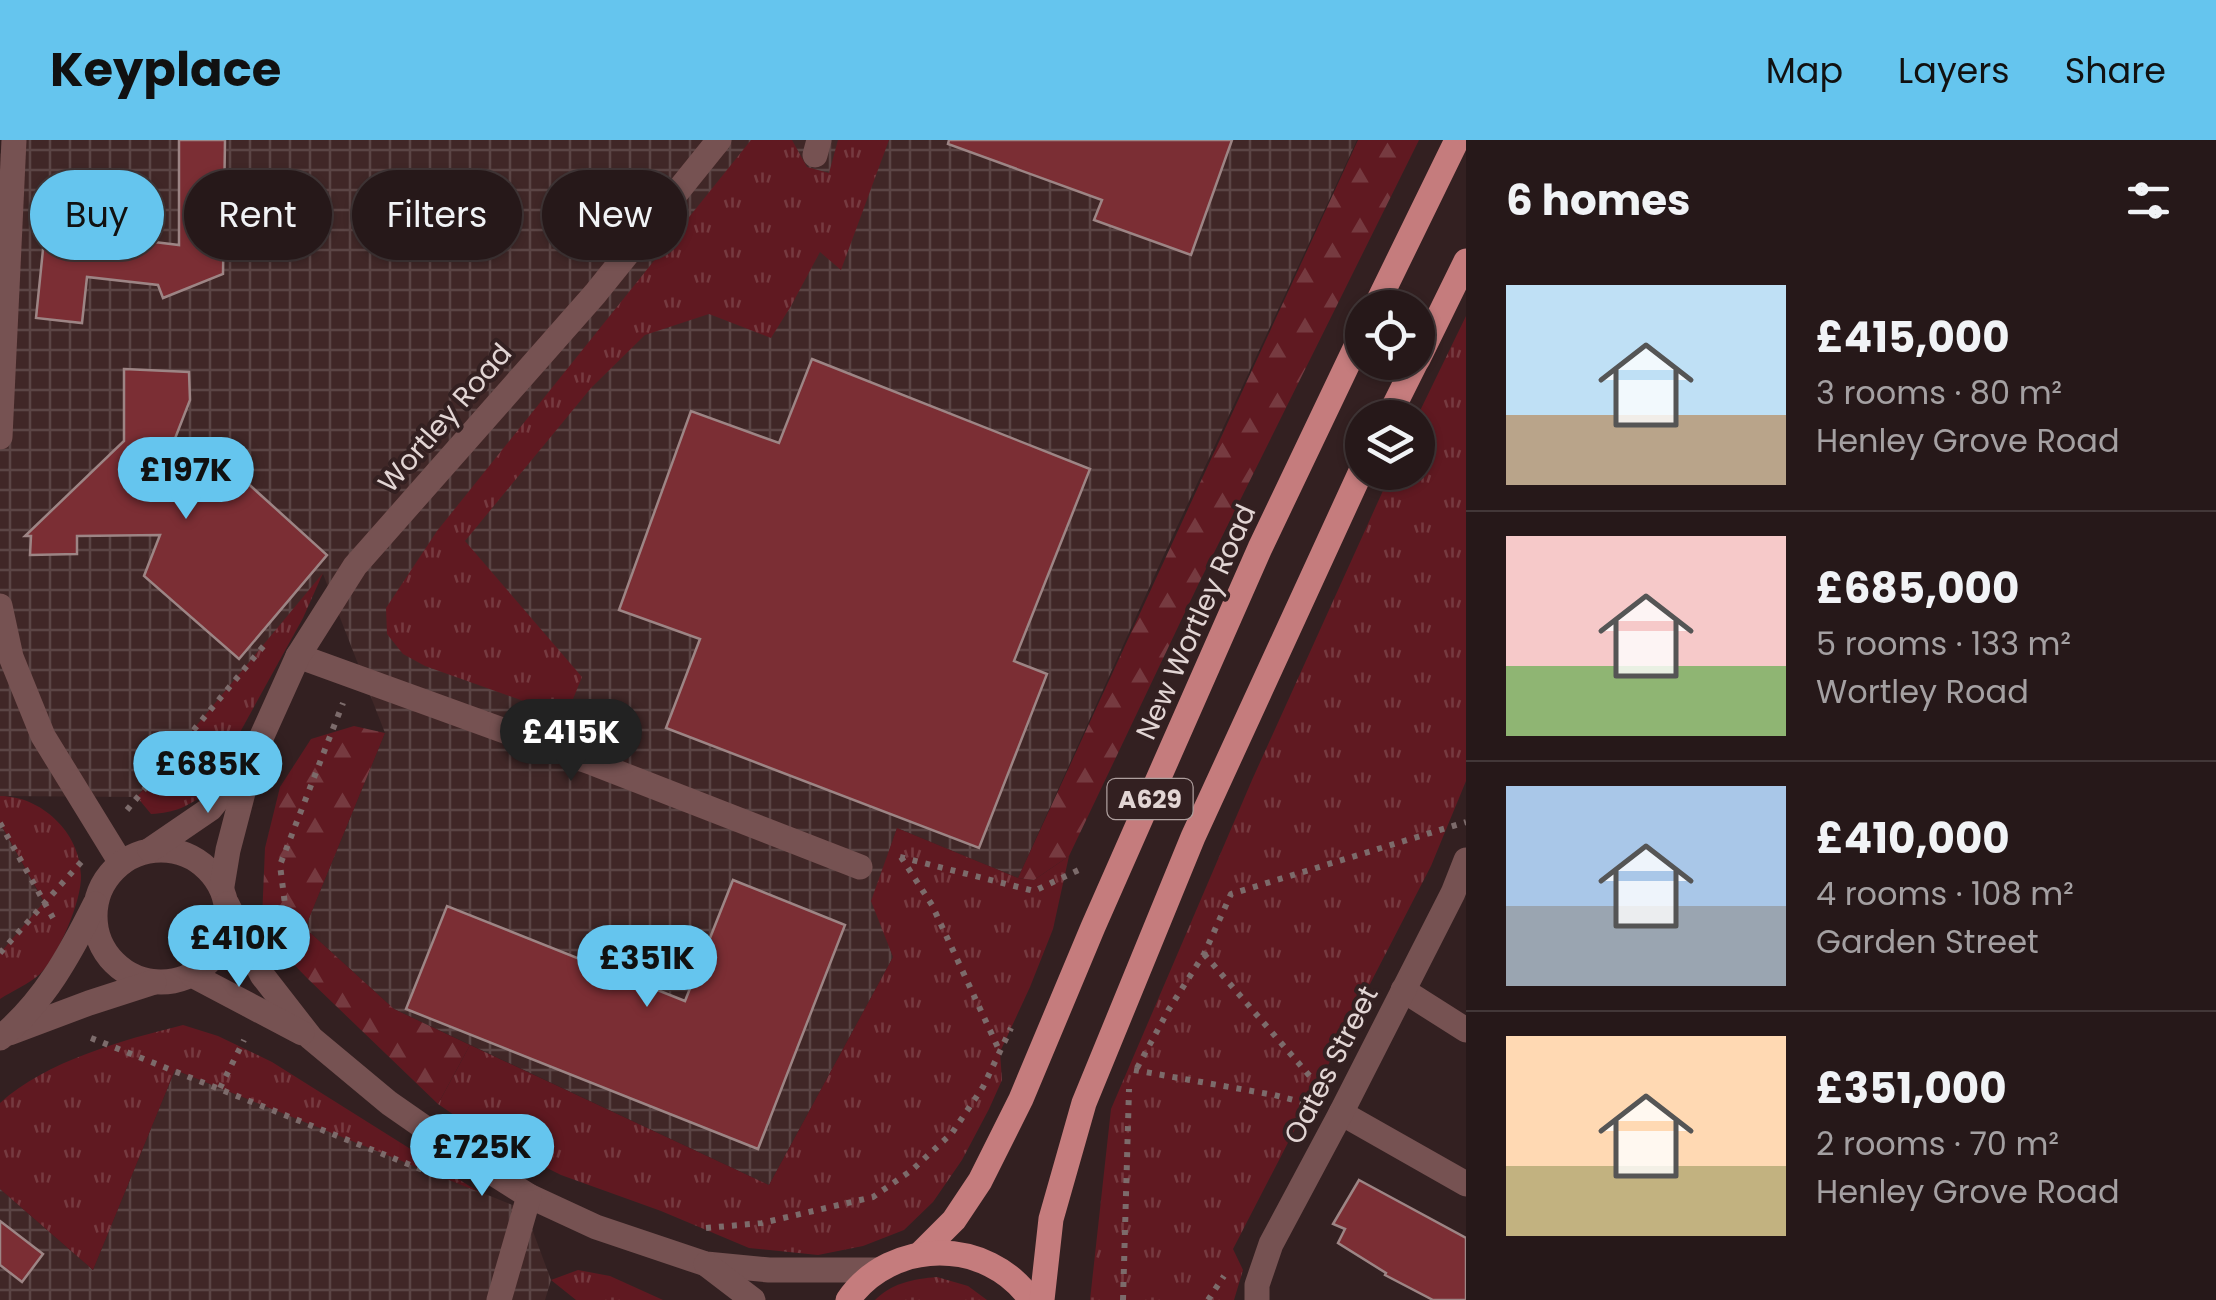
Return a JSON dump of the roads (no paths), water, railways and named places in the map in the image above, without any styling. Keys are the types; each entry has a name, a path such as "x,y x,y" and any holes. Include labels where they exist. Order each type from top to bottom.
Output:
{"main road":[{"path":"1384,290 1457,140"},
{"path":"1435,322 1466,261"},
{"name":"New Wortley Road","path":"921,1253 954,1220 980,1181 1021,1099 1260,548 1345,370"},
{"name":"A629","path":"1042,1300 1051,1219 1084,1103 1193,837 1352,490"},
{"name":"A629","path":"848,1300 878,1270 899,1259 950,1252 978,1258 1004,1272 1030,1300"}],"street":[{"path":"0,437 6,203 15,140"},
{"name":"Wortley Road","path":"225,896 228,850 252,758 298,656 355,566 595,294 719,140"},
{"path":"0,606 11,657 43,736 121,863"},
{"path":"298,656 593,763 860,868"},
{"name":"Wortley Road","path":"150,850 210,809 252,758"},
{"path":"2,1036 65,963 102,887 121,863 150,850 172,850 192,856 209,869 262,975 311,1038 389,1102 530,1196 596,1227 706,1264 769,1270 878,1270"},
{"name":"Oates Street","path":"1257,1300 1257,1285 1271,1244 1403,990 1459,896 1466,860"},
{"path":"96,902 95,924 102,945 115,963 132,976 174,982 192,976 209,963 221,946 227,926 225,896"},
{"path":"192,976 311,1038"},
{"path":"2,1036 154,982"},
{"path":"1403,990 1466,1030"},
{"path":"1341,1113 1466,1184"},
{"path":"499,1300 530,1196"},
{"path":"706,1264 752,1300"}]}
